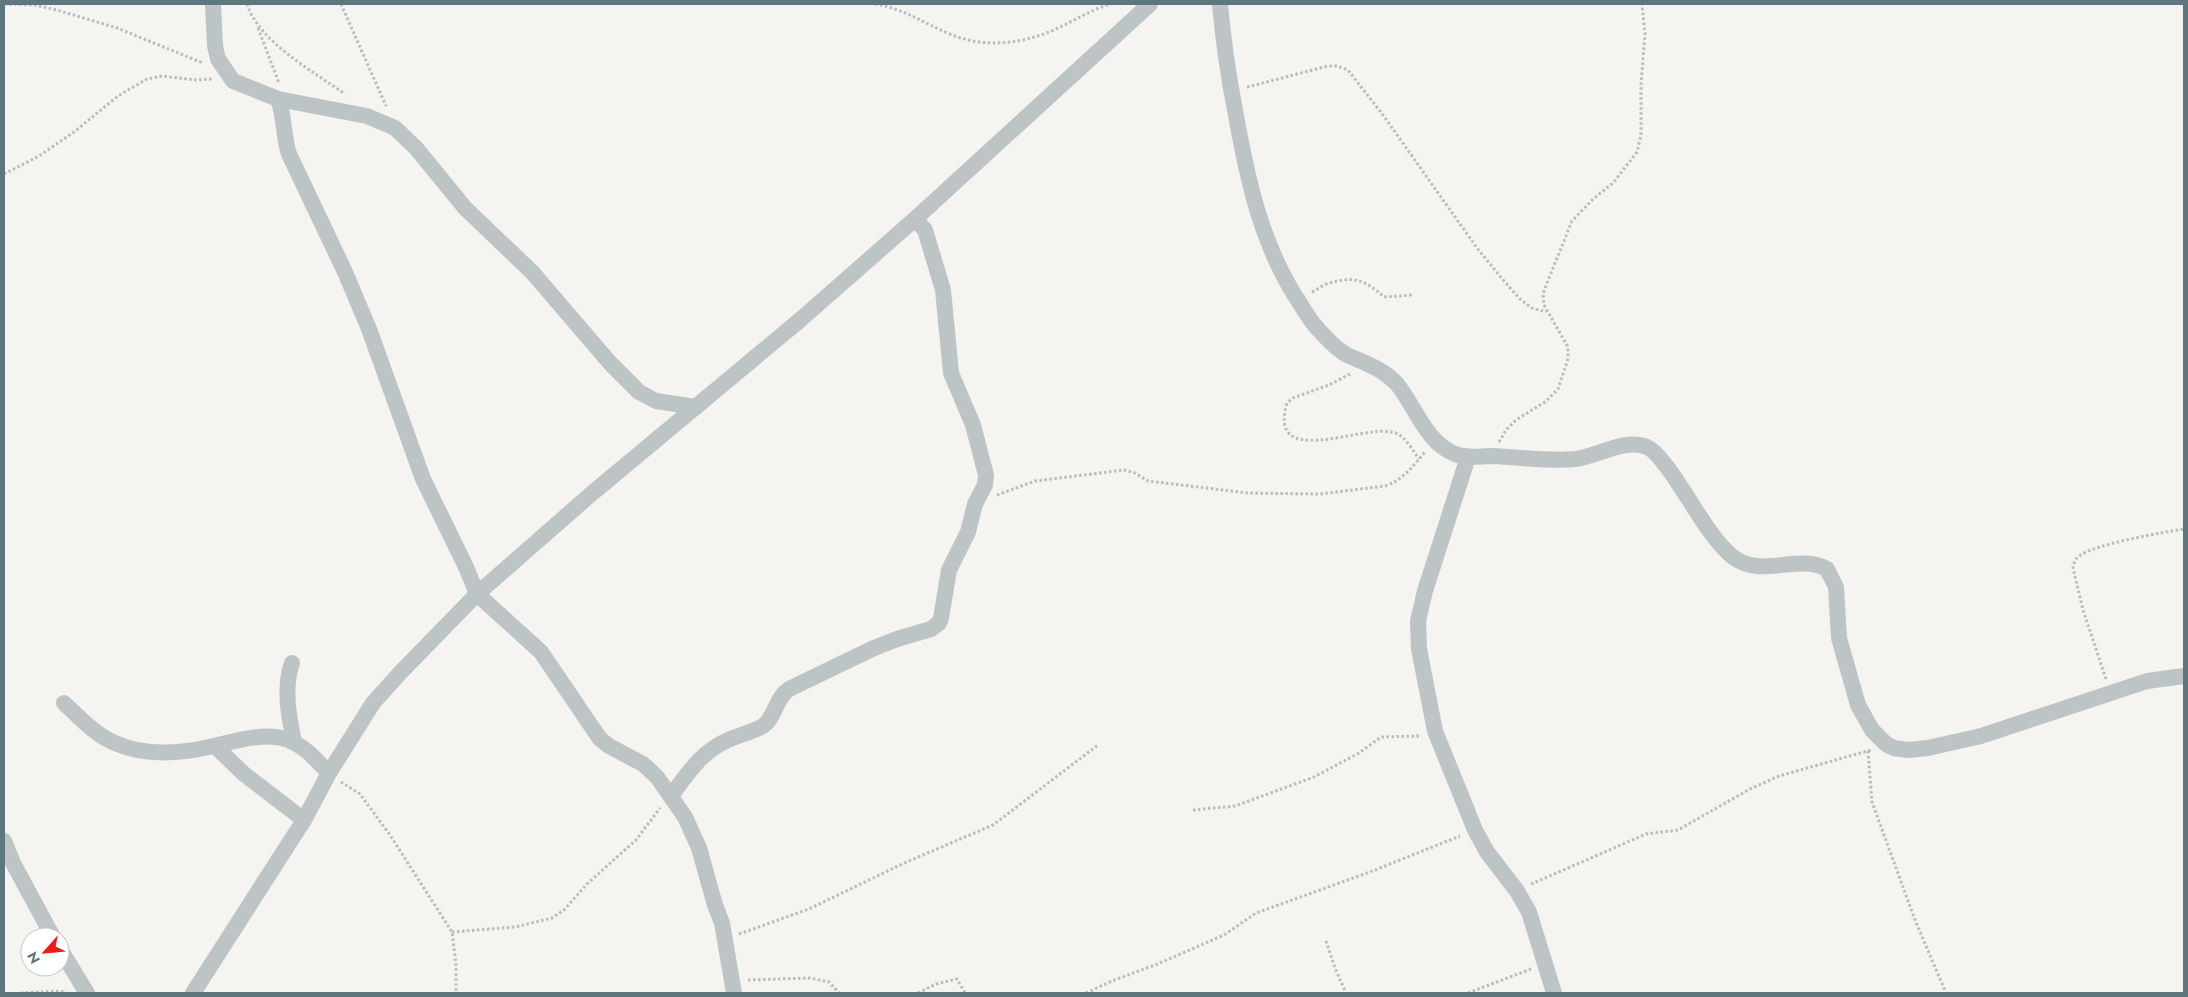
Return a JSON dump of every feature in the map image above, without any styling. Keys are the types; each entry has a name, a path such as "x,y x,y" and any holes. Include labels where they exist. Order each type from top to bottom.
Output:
{"street":[{"path":"213,4 215,46 228,75 281,100 367,116 395,128 416,148 466,208 532,272 610,363 639,392 656,401 696,407"},
{"path":"193,993 304,820 329,773 373,703 477,594 590,495 800,320 915,219 1150,4"},
{"path":"1220,4 1225,57 1245,168 1258,216 1271,251 1292,292 1316,328 1345,354 1379,370 1397,385 1435,440 1455,455 1468,457 1577,459 1629,445 1646,447 1655,452 1721,545 1734,558 1758,567 1811,563 1827,569 1836,587 1839,638 1858,705 1872,730 1886,744 1908,750 1981,736 2147,681 2184,676"},
{"path":"281,100 280,106 285,142 289,154 345,272 369,329 423,479 466,567 477,594 541,652 600,739 609,746 643,764 657,777 685,817 699,848 726,938 734,987"},
{"path":"671,796 691,768 706,752 733,738 763,726 770,719 781,695 789,689 874,648 896,639 931,629 939,623 949,570 968,532 978,497 985,484 984,464 973,425 951,373 943,290 924,230 915,219"},
{"path":"1468,457 1425,592 1418,621 1419,649 1435,730 1475,830 1491,858 1517,891 1533,921 1554,993"},
{"path":"292,663 288,672 288,693 294,742"},
{"path":"64,703 94,730 113,743 132,750 186,752 262,737 282,738 294,742 307,750 329,773"},
{"path":"215,746 244,774 304,820"},
{"path":"4,841 13,863 48,927"},
{"path":"70,965 87,993"}],"path":[{"path":"4,4 35,5 117,28 228,75"},
{"path":"247,4 258,26 281,100"},
{"path":"341,4 395,128"},
{"path":"875,4 914,15 950,34 973,41 998,44 1038,37 1099,5 1111,4"},
{"path":"1491,456 1506,430 1516,420 1545,402 1558,389 1564,375 1568,359 1568,348 1547,312 1543,294 1572,221 1593,199 1613,183 1637,152 1641,135 1640,84 1645,34 1642,4"},
{"path":"258,26 278,47 347,96"},
{"path":"1232,92 1292,74 1328,66 1337,66 1348,70 1405,146 1477,248 1504,281 1520,300 1532,308 1547,312"},
{"path":"4,174 39,156 74,132 118,96 147,79 162,76 196,80 228,75"},
{"path":"1292,292 1308,293 1323,285 1356,279 1365,282 1384,297 1412,295"},
{"path":"1368,364 1329,385 1292,398 1287,403 1284,421 1288,433 1295,439 1306,440 1355,434 1394,432 1406,440 1419,459"},
{"path":"978,497 991,496 1035,481 1124,470 1135,473 1148,481 1248,493 1320,494 1385,486 1405,475 1435,440"},
{"path":"2110,692 2083,610 2073,568 2075,561 2082,554 2108,545 2184,530"},
{"path":"1193,810 1235,806 1314,777 1359,753 1381,737 1418,736 1435,730"},
{"path":"726,938 809,909 902,864 992,825 1098,744"},
{"path":"1517,891 1646,834 1678,830 1750,789 1779,776 1868,751 1886,744"},
{"path":"1868,751 1872,802 1915,920 1946,993"},
{"path":"329,773 360,794 390,835 452,932 456,966 456,993"},
{"path":"452,932 515,927 552,918 564,910 587,884 636,840 671,796"},
{"path":"1086,993 1112,980 1155,965 1224,935 1256,913 1370,872 1475,830"},
{"path":"1326,941 1346,993"},
{"path":"1468,993 1526,972 1536,965 1542,952"},
{"path":"734,987 810,978 829,982 839,993"},
{"path":"918,993 936,984 957,979 965,993"},
{"path":"21,993 60,991 66,993"}]}
